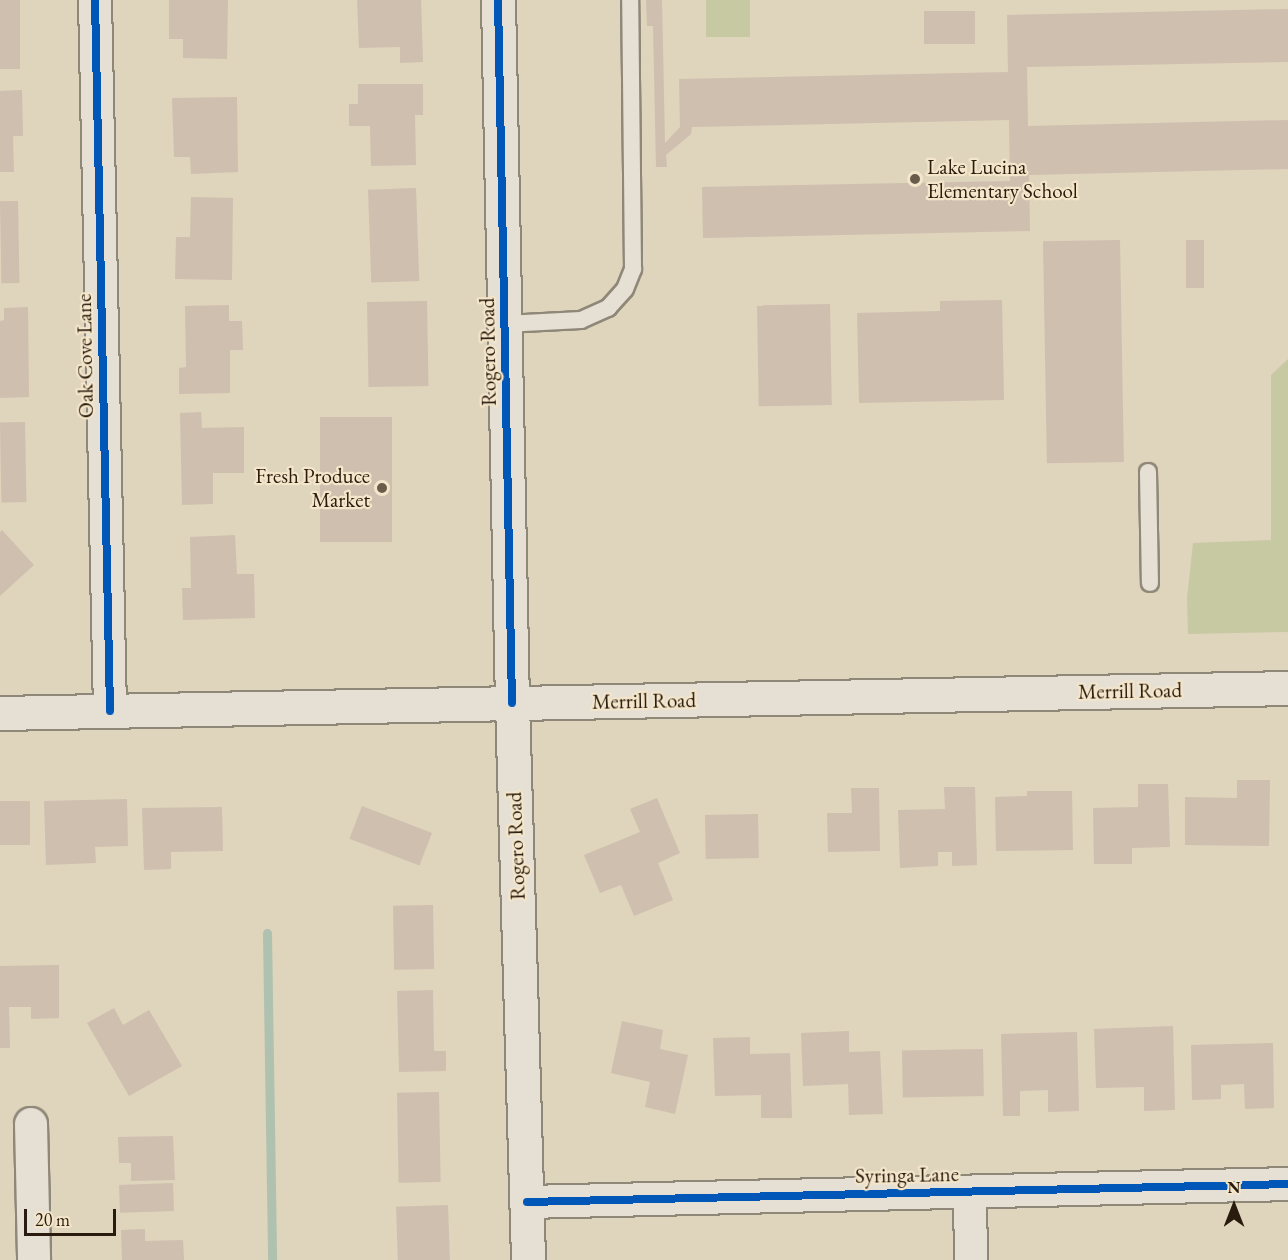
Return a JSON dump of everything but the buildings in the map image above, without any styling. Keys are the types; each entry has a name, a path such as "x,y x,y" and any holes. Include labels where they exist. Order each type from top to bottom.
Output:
{"main road":[{"name":"Rogero Road","path":"498,0 512,703 528,1260"},
{"name":"Merrill Road","path":"0,713 1288,688"}],"street":[{"name":"Oak Cove Lane","path":"95,0 110,711"},
{"path":"32,1124 34,1260"},
{"name":"Syringa Lane","path":"527,1202 1288,1185"},
{"path":"970,1192 971,1260"}],"lane":[{"path":"505,324 581,320 608,308 625,289 633,269 630,0"},
{"path":"1148,472 1150,583"}],"green space":[{"path":"706,0 750,0 750,37 706,37"},
{"path":"1288,359 1288,632 1188,634 1187,598 1193,543 1271,540 1271,375"}],"waterway":[{"path":"267,933 272,1260"}],"cycle path":[{"path":"95,0 110,711"},
{"path":"498,0 512,703"},
{"path":"527,1202 1288,1184"}],"place":[{"name":"Lake Lucina Elementary School","path":"915,179"},
{"name":"Fresh Produce Market","path":"382,488"}]}
